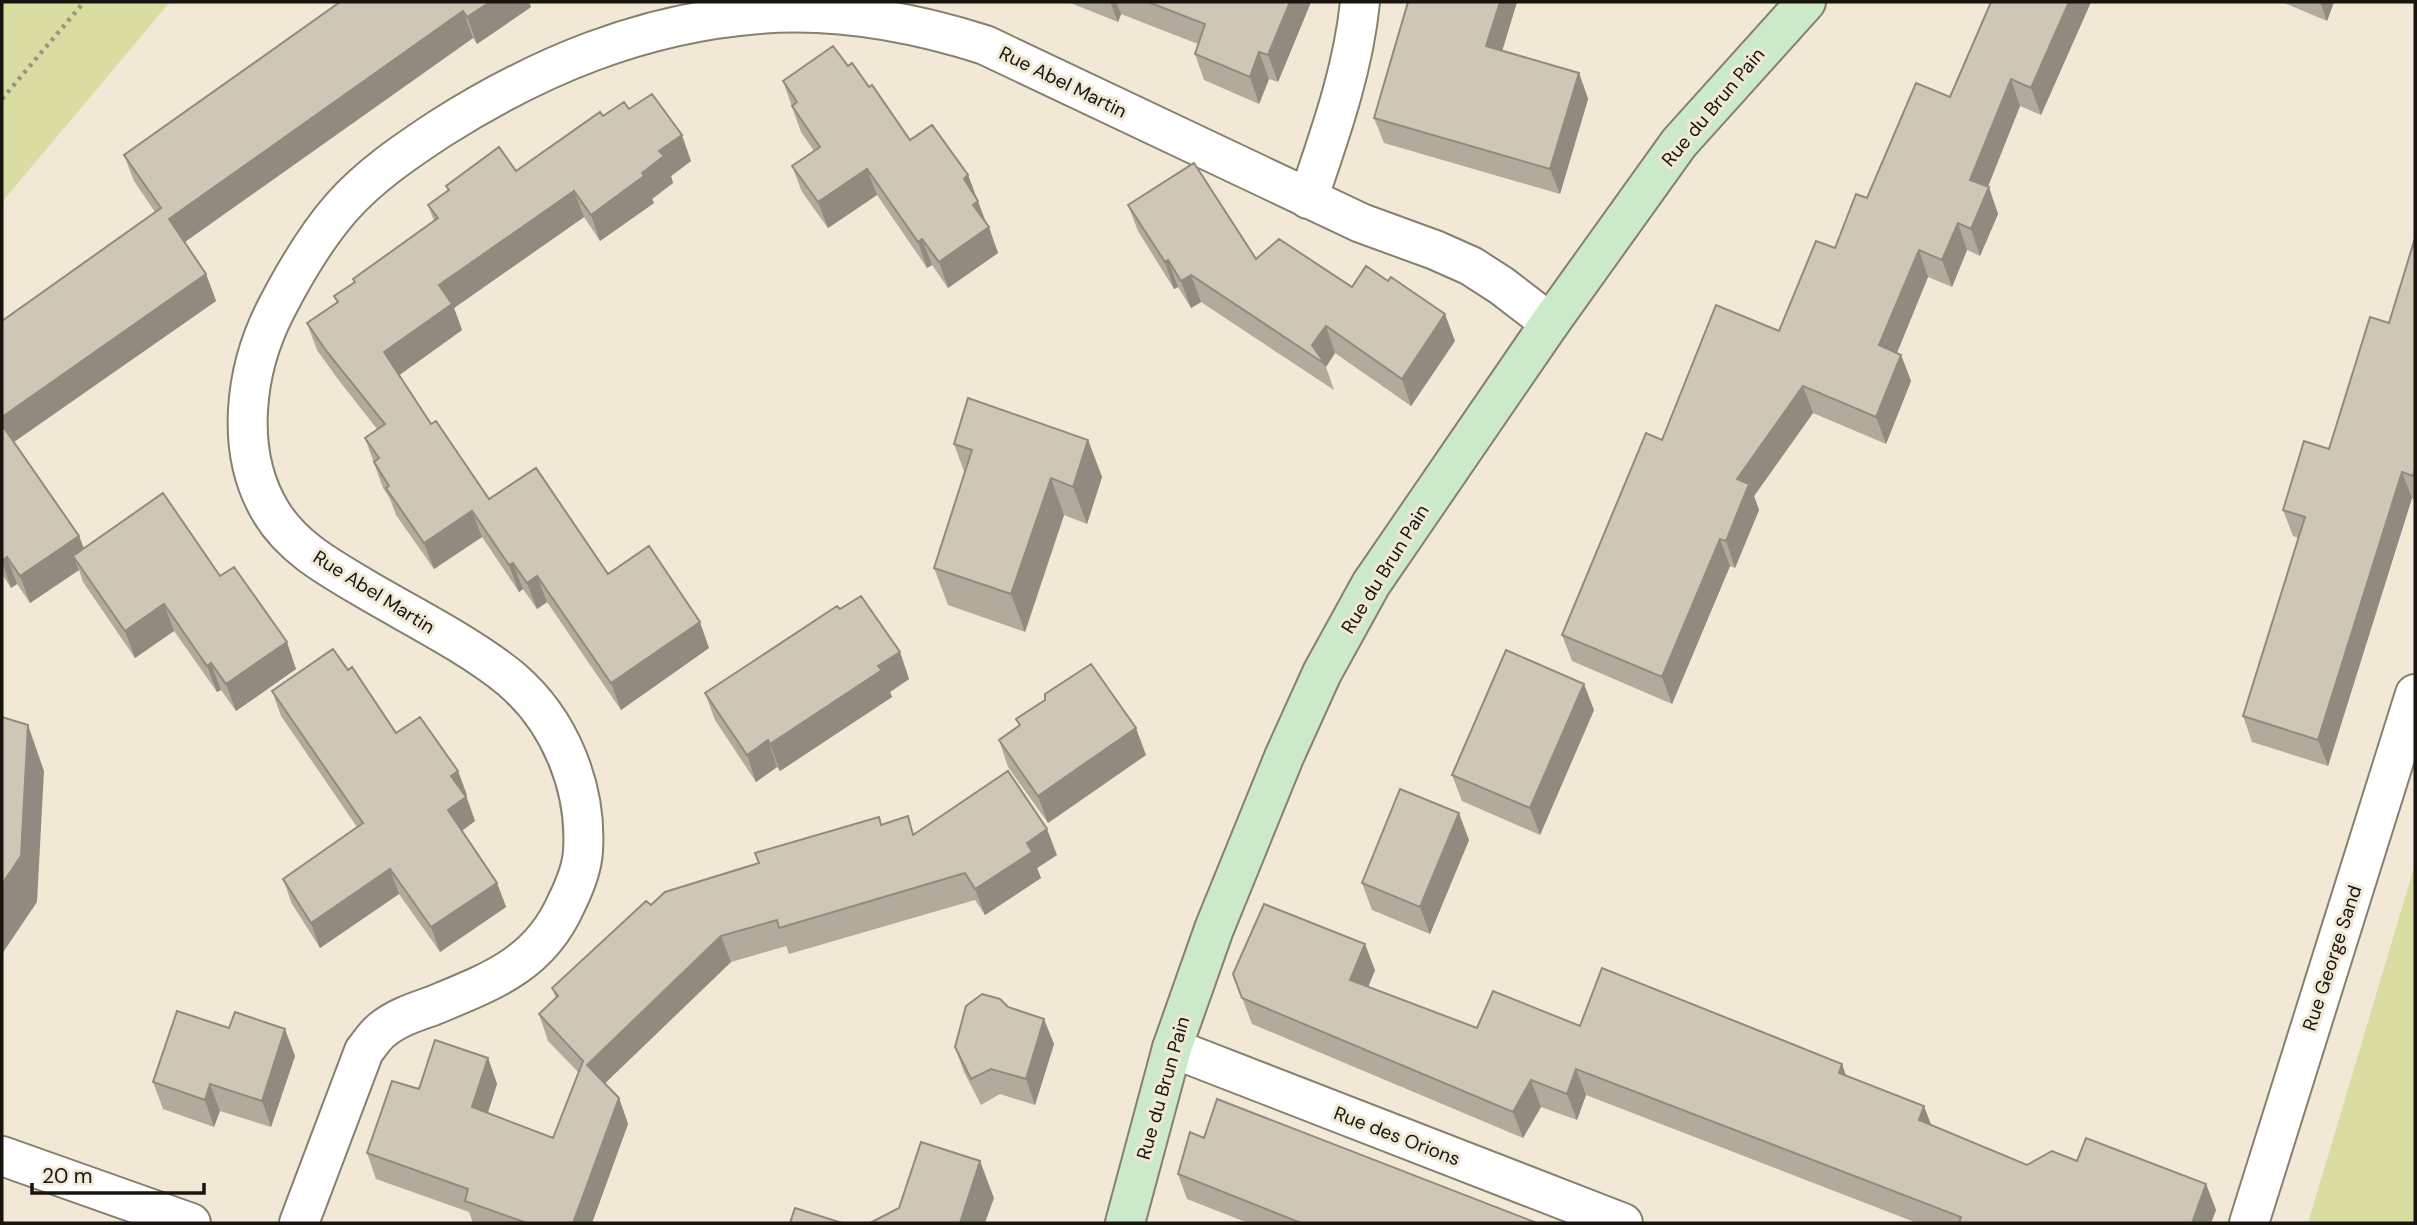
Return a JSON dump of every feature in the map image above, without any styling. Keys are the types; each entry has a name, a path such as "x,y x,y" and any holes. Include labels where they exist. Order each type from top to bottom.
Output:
{"main road":[{"name":"Rue du Brun Pain","path":"1125,1223 1172,1048 1214,929 1284,757 1322,673 1371,584 1550,323 1679,143 1806,2"}],"street":[{"path":"1308,199 1352,57 1360,2"},
{"name":"Rue Abel Martin","path":"299,1223 364,1051 381,1031 402,1017 482,986 514,969 539,947 559,921 573,890 583,855 582,814 573,771 557,735 537,705 513,681 486,661 320,562 292,539 271,512 256,480 249,442 248,403 254,369 266,329 317,240 342,207 374,176 411,148 502,91 548,68 628,38 718,19 803,7 946,33 985,45 1308,199 1471,266 1550,323"},
{"name":"Rue George Sand","path":"2249,1223 2415,694"},
{"name":"Rue des Orions","path":"1172,1048 1623,1223"},
{"path":"2,1156 191,1223"}],"path":[{"path":"2,99 84,2"}],"green space":[{"path":"2,2 170,2 2,202"},
{"path":"2415,864 2415,1223 2308,1223"}],"building":[{"path":"340,2 490,2 467,17 463,11 169,219 206,274 2,417 2,321 161,208 124,155"},
{"path":"1148,2 1290,2 1268,55 1259,52 1250,77 1195,54 1205,24"},
{"path":"1408,2 1500,2 1486,46 1579,73 1550,169 1374,118"},
{"path":"1991,2 2069,2 2031,88 2011,79 1970,180 1989,187 1971,229 1958,223 1942,260 1919,250 1879,345 1901,355 1876,417 1803,386 1737,479 1749,484 1726,541 1720,539 1662,677 1562,635 1646,433 1662,440 1716,305 1779,331 1816,241 1835,248 1856,194 1867,198 1916,83 1950,97"},
{"path":"833,46 848,66 852,63 869,87 872,85 910,140 932,125 968,175 964,179 978,201 973,205 989,227 939,262 922,239 918,242 867,169 818,202 792,166 820,147 792,106 797,102 783,81"},
{"path":"652,94 682,135 659,151 664,156 642,173 644,176 591,215 574,191 439,285 452,304 384,352 431,424 436,421 489,499 536,468 608,574 649,546 700,622 611,683 537,576 527,583 513,563 509,565 472,511 424,543 386,488 389,486 374,462 379,458 365,438 385,424 307,323 338,302 334,296 355,282 353,279 438,218 428,205 449,190 446,186 499,147 516,171 600,112 603,116 624,102 629,109"},
{"path":"1194,163 1256,259 1279,239 1352,287 1366,266 1388,281 1391,277 1445,314 1402,379 1326,326 1312,345 1325,364 1191,275 1181,281 1168,260 1165,262 1128,205"},
{"path":"2415,238 2415,469 2413,476 2402,472 2318,740 2243,716 2305,517 2283,510 2304,441 2329,449 2370,317 2389,323"},
{"path":"968,398 1088,440 1073,487 1051,478 1011,594 934,568 972,450 954,444"},
{"path":"2,425 79,536 20,576 7,557 2,561"},
{"path":"163,493 220,576 234,567 287,642 226,684 211,663 207,666 164,604 125,631 73,556"},
{"path":"861,596 900,652 878,666 882,670 770,744 768,740 747,755 705,693 837,606 840,609"},
{"path":"333,649 348,670 352,667 396,733 420,717 458,771 451,776 466,797 448,810 497,883 431,927 390,869 311,923 283,879 363,823 272,691"},
{"path":"1506,650 1584,684 1530,808 1452,775"},
{"path":"1091,664 1136,728 1038,796 999,740 1020,725 1016,719 1045,700 1045,694"},
{"path":"2,717 28,725 21,856 2,884"},
{"path":"1008,771 1047,829 1027,843 1032,852 975,889 965,873 779,928 777,920 721,936 587,1065 619,1098 573,1223 527,1223 465,1201 468,1189 367,1153 392,1081 419,1089 435,1040 488,1058 472,1107 553,1138 583,1061 539,1014 558,996 552,988 646,901 651,905 665,892 759,863 755,853 879,817 881,825 908,816 913,835"},
{"path":"1400,789 1459,813 1420,907 1362,883"},
{"path":"1264,904 1365,944 1350,980 1477,1028 1493,991 1580,1026 1602,968 1842,1064 1839,1073 1924,1106 1919,1120 2027,1165 2052,1151 2077,1161 2086,1138 2206,1184 2192,1223 1959,1223 1961,1217 1576,1069 1567,1094 1531,1080 1513,1112 1242,998 1233,974"},
{"path":"982,994 1000,999 1008,1007 1044,1019 1026,1079 991,1069 971,1079 955,1047 966,1006"},
{"path":"177,1011 229,1028 235,1012 285,1029 262,1101 210,1084 205,1100 153,1082"},
{"path":"1217,1099 1537,1223 1301,1223 1178,1174 1190,1132 1204,1138"},
{"path":"921,1142 980,1161 960,1223 870,1223 899,1208"},
{"path":"795,1208 842,1223 790,1223"}]}
